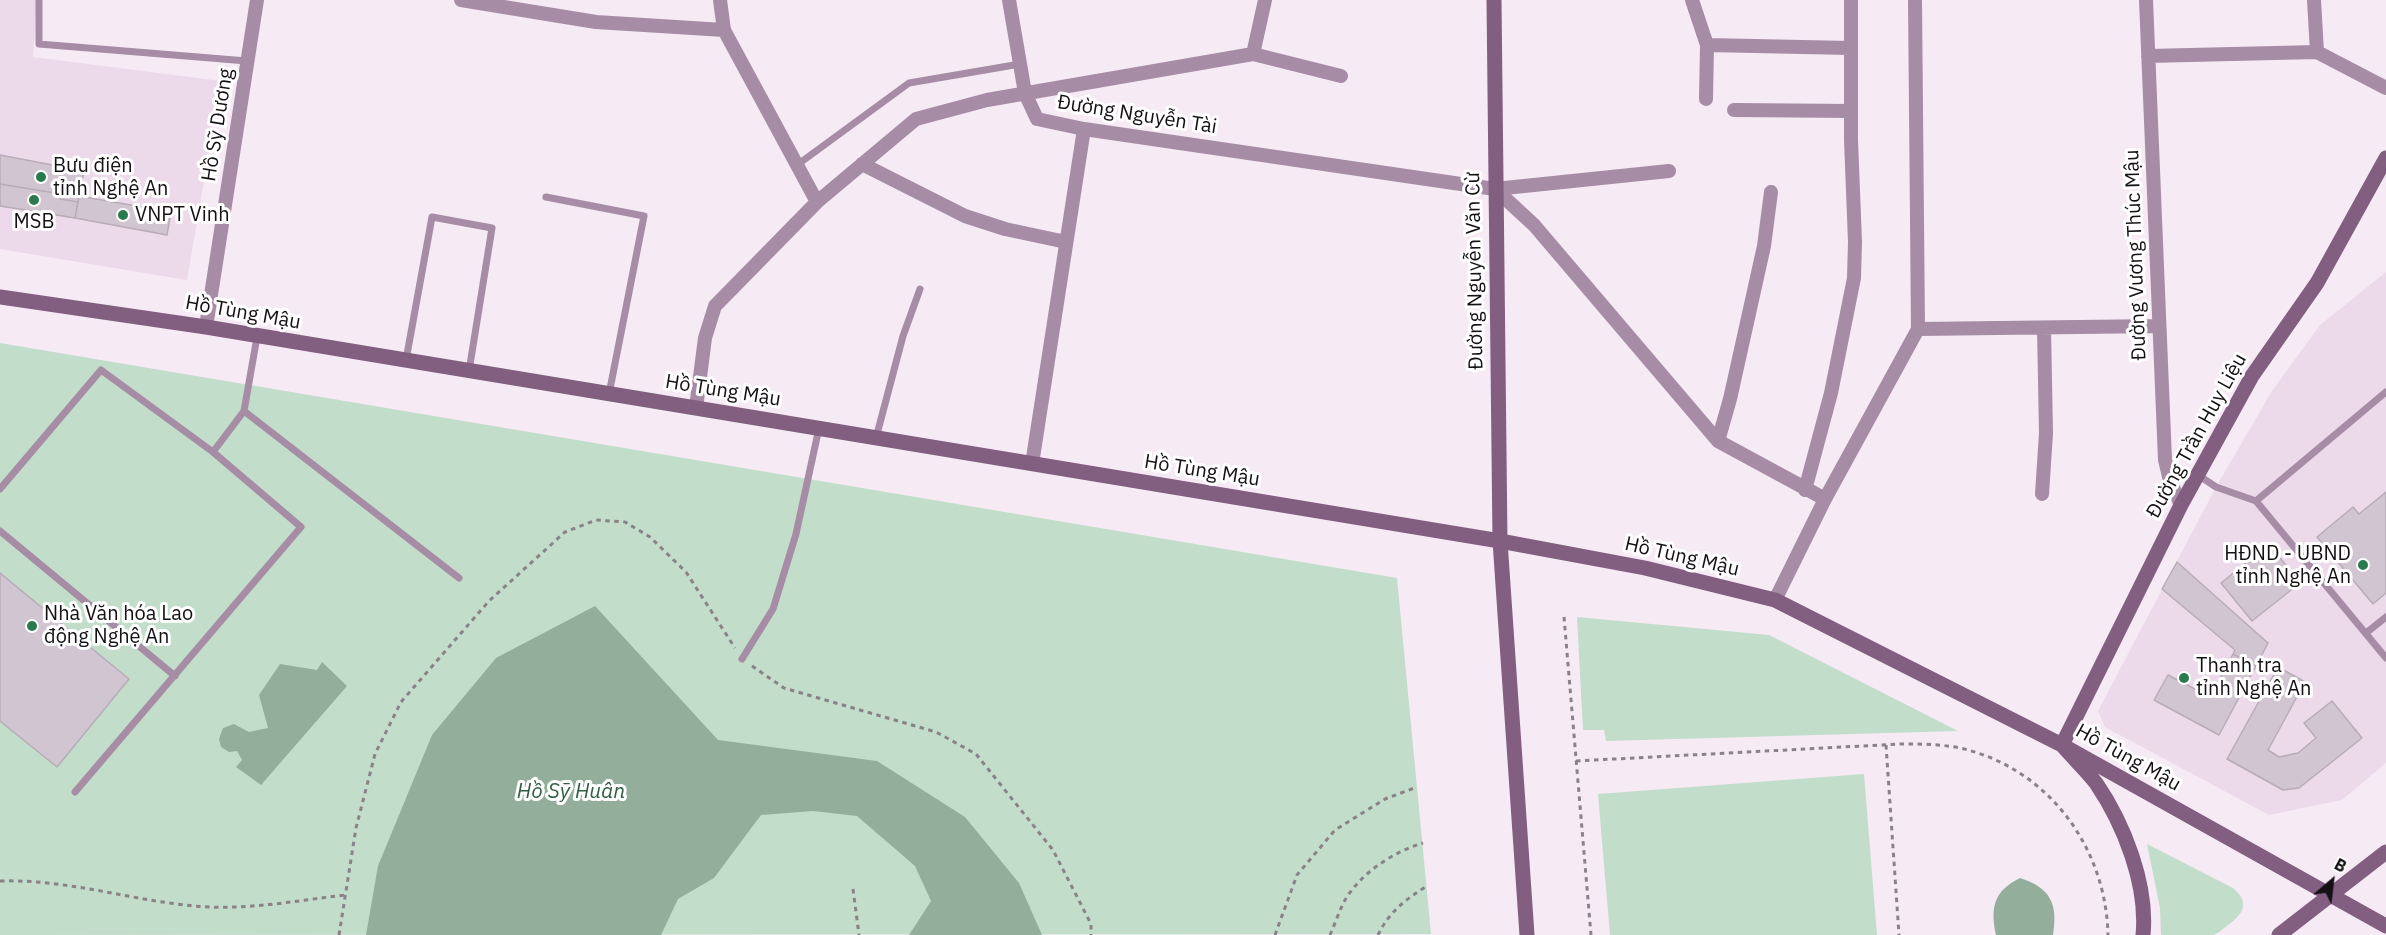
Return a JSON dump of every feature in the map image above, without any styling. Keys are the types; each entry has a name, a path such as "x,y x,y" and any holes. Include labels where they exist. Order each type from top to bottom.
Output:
{"main road":[{"name":"Đường Nguyễn Văn Cừ","path":"1494,0 1500,541 1527,935"},
{"name":"Đường Trần Huy Liệu","path":"2062,745 2181,505 2252,376 2317,283 2386,158"},
{"name":"Hồ Tùng Mậu","path":"0,297 207,327 1500,541 1645,568 1776,600 2062,745 2386,926"},
{"path":"2062,745 2096,783 2126,837 2139,882 2143,935"},
{"path":"2278,935 2386,852"}],"street":[{"name":"Hồ Sỹ Dương","path":"207,327 257,0"},
{"path":"461,0 596,22 724,30"},
{"path":"720,0 724,30 817,202"},
{"path":"1009,0 1025,93"},
{"path":"1253,54 1265,0"},
{"path":"1692,0 1707,45 1706,99"},
{"path":"1805,490 1831,393 1854,278 1851,0"},
{"path":"1776,600 1825,499 1918,329 1915,0"},
{"name":"Đường Vương Thúc Mậu","path":"2146,0 2165,460 2170,482 2181,505"},
{"path":"2314,0 2317,52"},
{"path":"1707,45 1850,48"},
{"path":"2148,56 2317,52 2386,88"},
{"path":"696,408 705,338 715,306 817,202 916,119 987,100 1253,54 1341,75"},
{"name":"Đường Nguyễn Tài","path":"1025,93 1037,119 1084,129 1495,189 1669,171"},
{"path":"1734,110 1851,111"},
{"path":"1032,464 1084,129"},
{"path":"862,164 965,216 1005,229 1066,242"},
{"path":"1495,189 1534,225 1718,441 1825,499"},
{"path":"1718,441 1730,399 1764,246 1771,192"},
{"path":"1918,329 2158,326"},
{"path":"2042,495 2046,433 2044,328"}],"lane":[{"path":"39,0 39,44 248,61"},
{"path":"797,165 909,83 1020,64"},
{"path":"546,197 644,216 609,394"},
{"path":"406,361 432,217 492,228 470,371"},
{"path":"876,438 903,336 920,290"},
{"path":"213,452 244,411 257,337"},
{"path":"0,489 101,370 213,452 301,527 75,792"},
{"path":"2256,501 2386,392"},
{"path":"244,411 459,578"},
{"path":"742,659 773,609 796,534 819,428"},
{"path":"2198,475 2216,487 2256,501 2386,658"},
{"path":"0,531 175,676"},
{"path":"2366,633 2386,617"}],"path":[{"path":"339,935 356,828 375,753 401,702 489,601 565,532 596,520 625,522 650,537 686,572 742,659 784,688 936,732 976,754 1053,850 1091,924 1091,935"},
{"path":"1564,617 1591,935"},
{"path":"1576,762 1886,745 1930,744 1960,748 2015,770 2040,787 2061,808 2079,832 2093,858 2102,887 2108,935"},
{"path":"1886,745 1899,935"},
{"path":"1275,935 1297,875 1335,830 1385,799 1418,787"},
{"path":"1330,935 1345,899 1373,868 1409,847 1423,843"},
{"path":"0,881 26,880 92,888 186,905 234,907 345,895"},
{"path":"1378,935 1385,921 1405,899 1427,886"},
{"path":"853,889 859,935"}],"shaded area":[{"path":"0,0 37,0 33,57 221,81 187,280 0,249"},
{"path":"2386,272 2386,763 2342,800 2269,815 2105,727 2098,711 2216,487 2272,391 2320,325"},
{"path":"0,343 1397,578 1431,934 0,935"},
{"path":"1577,617 1769,635 1958,731 1606,741 1604,730 1583,730"},
{"path":"1864,774 1877,935 1610,935 1598,794"},
{"path":"2147,844 2233,888 2242,899 2241,912 2233,921 2212,935 2161,935 2160,908"}],"water":[{"name":"Hồ Sỹ Huân","path":"595,606 718,740 877,761 965,817 1019,883 1042,935 909,935 931,901 915,866 857,816 813,811 761,815 714,878 678,899 661,935 366,935 378,866 432,735 496,658"},
{"path":"322,662 347,686 261,785 236,767 242,760 237,751 229,752 221,747 219,739 223,728 234,724 249,732 268,728 259,695 280,664 317,670"},
{"path":"2020,878 2039,887 2050,899 2054,914 2053,935 1996,935 1994,908 1996,901 2004,888"}],"building":[{"name":"Bưu điện tỉnh Nghệ An","path":"0,155 84,171 78,202 60,199 61,194 0,184"},
{"name":"MSB","path":"0,184 61,194 60,199 78,202 75,218 0,206"},
{"name":"VNPT Vinh","path":"79,196 171,212 167,235 75,218"},
{"name":"HĐND - UBND tỉnh Nghệ An","path":"2386,492 2386,593 2373,604 2317,537 2353,507 2359,514"},
{"path":"2269,544 2300,583 2252,621 2221,583"},
{"path":"2177,562 2268,643 2256,666 2233,654 2235,650 2162,589"},
{"name":"Nhà Văn hóa Lao động Nghệ An","path":"0,573 129,679 57,767 0,721"},
{"path":"2233,654 2256,666 2219,735 2154,700 2168,675 2210,697"},
{"path":"2278,667 2305,682 2268,750 2279,757 2298,753 2316,738 2304,723 2332,701 2362,738 2299,788 2283,790 2227,759"}],"place":[{"name":"Bưu điện tỉnh Nghệ An","path":"41,177"},
{"name":"MSB","path":"34,200"},
{"name":"VNPT Vinh","path":"123,215"},
{"name":"HĐND - UBND tỉnh Nghệ An","path":"2363,565"},
{"name":"Nhà Văn hóa Lao động Nghệ An","path":"32,626"},
{"name":"Thanh tra tỉnh Nghệ An","path":"2184,678"}]}
